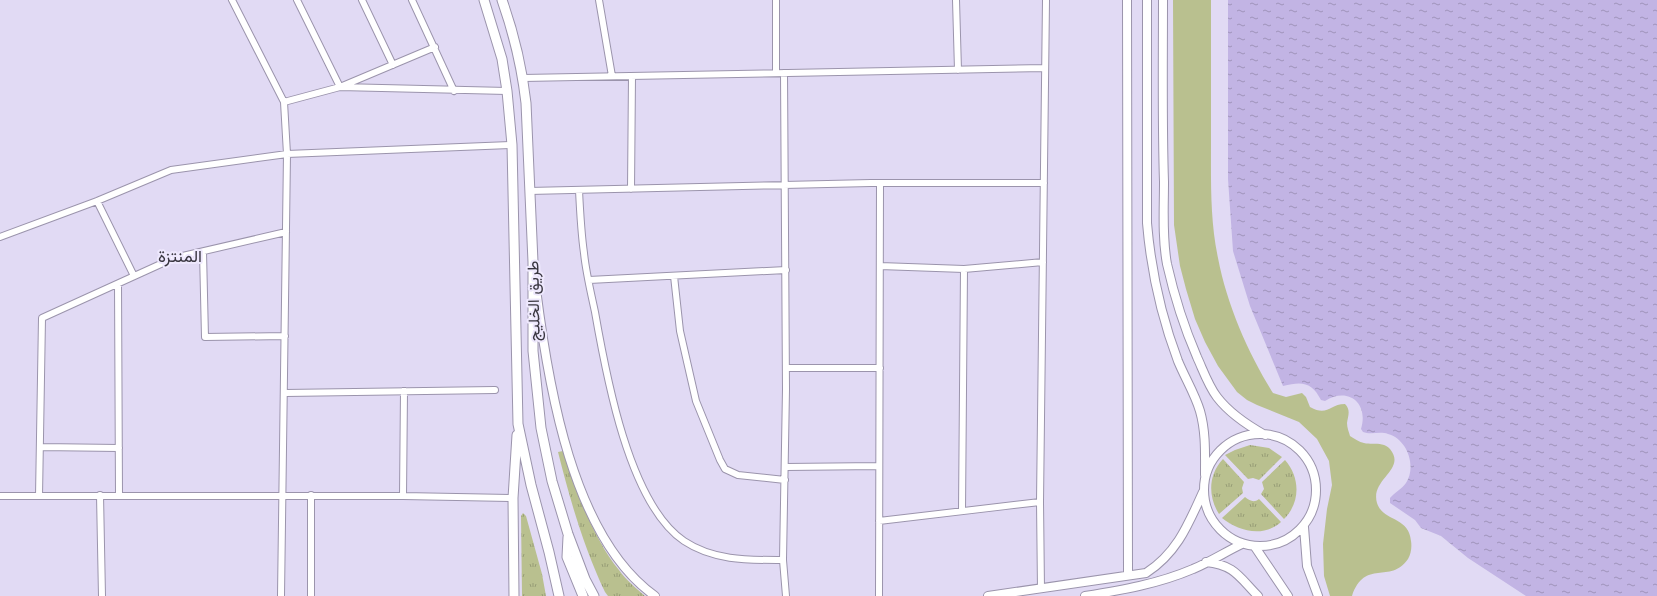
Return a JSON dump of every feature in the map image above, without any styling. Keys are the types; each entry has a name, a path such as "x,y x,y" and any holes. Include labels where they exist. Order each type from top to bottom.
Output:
{"main road":[{"name":"طريق الخليج","path":"484,0 497,38 508,91 512,145 518,424 531,485 546,539 559,596"},
{"name":"طريق الخليج","path":"502,0 516,46 523,78 528,129 529,191 533,262 533,351 541,428 552,481 568,534 585,579 594,596"},
{"path":"1127,0 1128,575"},
{"path":"988,596 1146,573 1159,565 1175,547 1186,530 1203,491 1205,475 1205,444 1200,412 1178,362 1162,312 1152,272 1149,251 1147,223 1147,0"},
{"path":"1164,0 1162,112 1163,207 1167,264 1190,340 1214,391 1230,412 1246,425 1265,435"},
{"path":"533,262 548,374 560,421 578,479 589,507 604,538 616,557 628,573 655,596"},
{"path":"514,596 513,498 518,424"},
{"path":"1203,491 1206,507 1213,522 1224,534 1242,544 1255,547 1271,546 1289,539 1304,527 1313,511 1317,492 1314,473 1306,456 1292,443 1274,435 1255,434 1237,438 1223,447 1212,460 1205,475"},
{"path":"1304,527 1307,566 1318,596"},
{"path":"568,534 566,557 583,596"},
{"path":"546,539 555,560 565,596"},
{"path":"1085,596 1134,592 1195,568 1242,544"},
{"path":"1255,547 1288,596"},
{"path":"1205,562 1229,567 1258,596"}],"street":[{"path":"232,0 284,102 287,154 285,393 281,596"},
{"path":"297,0 340,87"},
{"path":"362,0 393,65"},
{"path":"412,0 454,90"},
{"path":"600,0 612,76"},
{"path":"776,0 776,73"},
{"path":"956,0 958,70"},
{"path":"1041,589 1040,502 1046,0"},
{"path":"284,102 340,87 435,47"},
{"path":"523,78 1045,68"},
{"path":"784,73 786,185 786,467 783,560 786,596"},
{"path":"631,189 632,76"},
{"path":"340,87 508,91"},
{"path":"0,237 97,201 171,170 287,154 512,145"},
{"path":"529,191 880,183 1044,183"},
{"path":"879,596 880,183"},
{"path":"579,190 584,254 608,383 622,432 640,480 655,510 669,529 684,542 701,550 722,558 783,560"},
{"path":"97,201 134,276"},
{"path":"39,496 42,318 174,258 286,232"},
{"path":"203,252 205,337 285,336"},
{"path":"880,266 964,269 1043,262"},
{"path":"962,511 964,269"},
{"path":"589,280 786,270"},
{"path":"674,276 680,331 696,401 720,460 725,469 738,475 785,480"},
{"path":"118,284 119,496"},
{"path":"786,368 880,368"},
{"path":"285,393 495,390"},
{"path":"403,496 404,391"},
{"path":"40,447 119,448"},
{"path":"786,467 879,466"},
{"path":"311,495 311,596"},
{"path":"0,496 311,495 513,498"},
{"path":"100,496 102,596"},
{"path":"879,521 1040,502"}],"green space":[{"path":"1173,0 1211,0 1211,187 1215,244 1222,276 1233,311 1255,362 1273,393 1286,397 1302,393 1306,397 1310,407 1321,411 1345,404 1349,411 1347,425 1350,436 1362,443 1384,445 1390,449 1394,456 1392,469 1378,487 1376,495 1377,503 1380,509 1406,527 1411,541 1410,555 1401,566 1393,570 1371,574 1364,578 1357,585 1352,596 1330,596 1324,576 1323,544 1327,509 1332,485 1329,461 1317,439 1299,422 1257,405 1247,400 1237,392 1218,366 1195,319 1180,266 1174,225"},
{"path":"1250,445 1269,448 1282,457 1259,480 1253,478 1248,479 1225,455"},
{"path":"563,451 579,497 601,544 622,574 645,596 608,596 605,592 590,558 573,506 558,452"},
{"path":"1223,459 1244,482 1242,488 1243,493 1219,514 1215,507 1211,493 1211,486 1214,472"},
{"path":"1285,460 1294,474 1296,482 1296,497 1290,512 1284,519 1261,494 1264,489 1262,482"},
{"path":"1245,497 1252,501 1259,499 1281,522 1266,530 1251,531 1228,523 1222,518"},
{"path":"523,513 526,516 542,574 546,596 522,596 521,516"}],"water":[{"path":"1228,0 1657,0 1657,596 1526,596 1468,558 1441,536 1421,528 1415,520 1390,503 1390,498 1406,483 1409,476 1410,461 1408,454 1405,447 1395,437 1385,433 1363,432 1361,429 1363,420 1362,412 1355,400 1349,396 1341,395 1325,401 1321,400 1318,394 1306,384 1301,383 1283,386 1250,306 1233,251 1228,179"}],"district":[{"name":"المنتزة","path":"180,256"}]}
